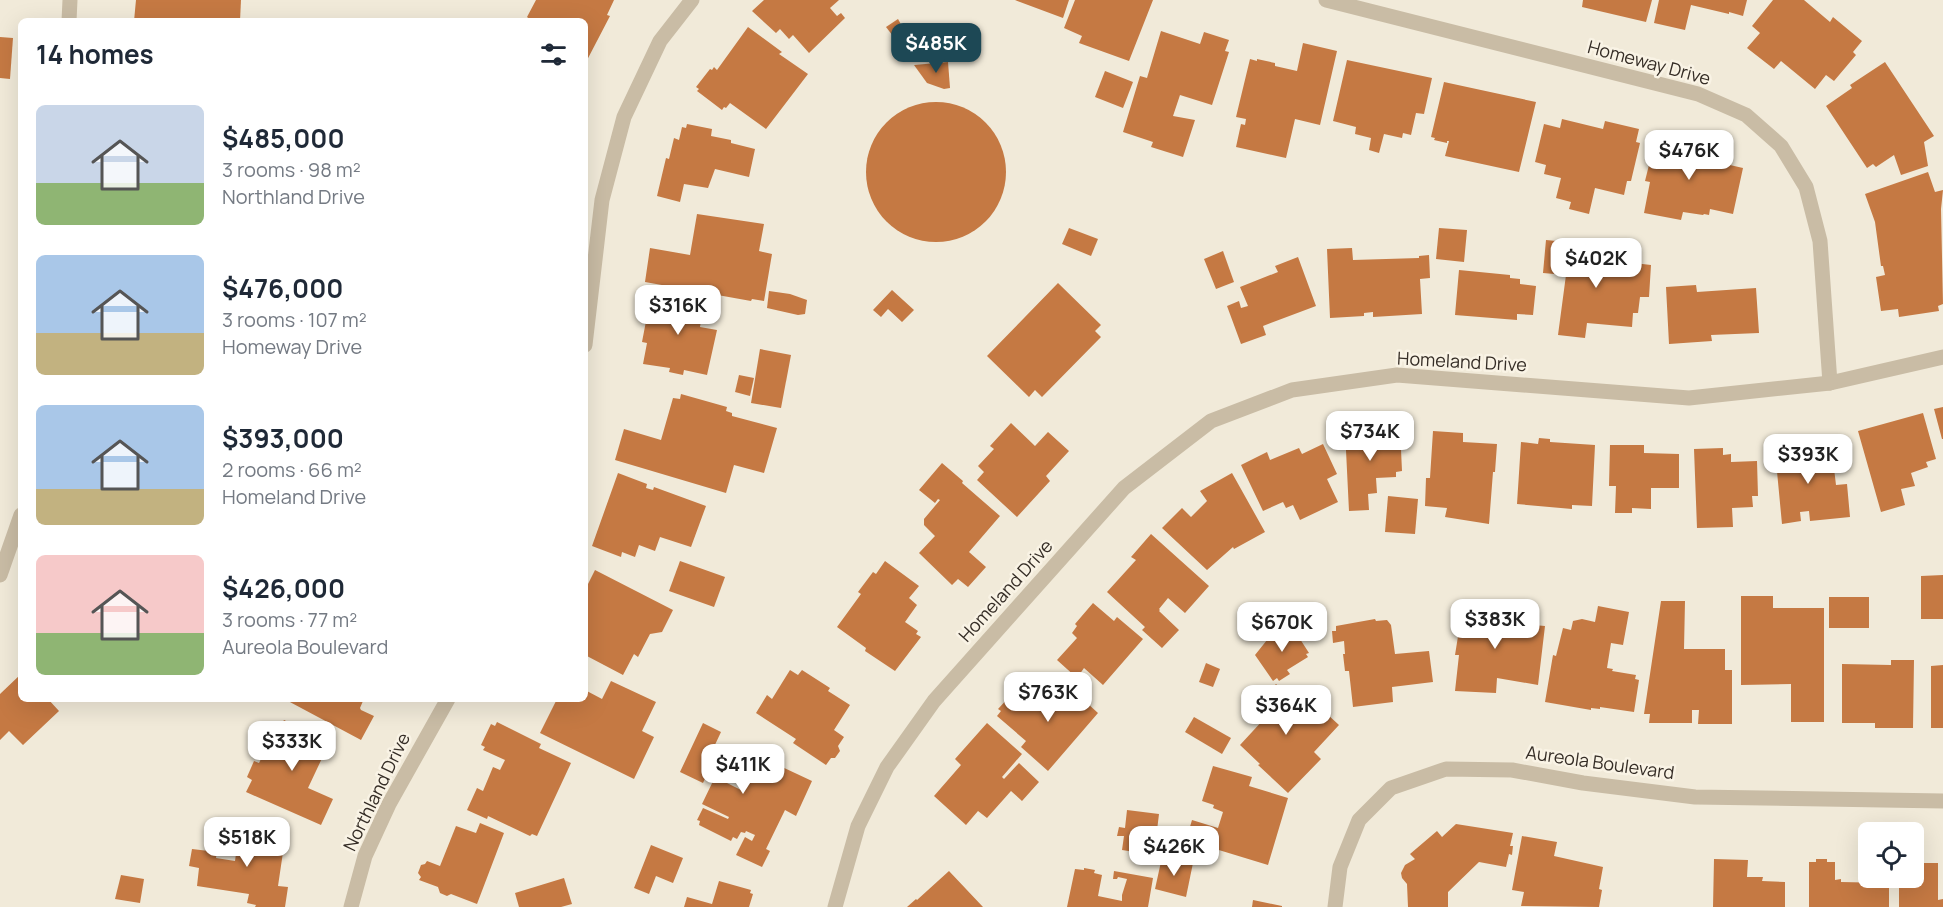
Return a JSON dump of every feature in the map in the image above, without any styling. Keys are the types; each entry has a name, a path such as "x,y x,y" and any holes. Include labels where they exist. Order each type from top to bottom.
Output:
{"street":[{"path":"69,18 70,0"},
{"path":"588,319 602,200 624,117 660,41 692,0"},
{"name":"Homeway Drive","path":"1326,0 1698,94 1746,115 1781,146 1806,187 1820,241 1830,383"},
{"name":"Homeland Drive","path":"835,907 858,826 887,766 934,701 1124,488 1211,421 1292,390 1398,375 1689,398 1830,383 1943,357"},
{"path":"0,575 18,524"},
{"name":"Northland Drive","path":"351,907 365,856 389,804 446,702"},
{"name":"Aureola Boulevard","path":"1335,907 1340,867 1359,819 1392,788 1446,769 1512,770 1583,783 1695,797 1943,801"}],"building":[{"path":"136,0 241,0 240,18 134,18"},
{"path":"536,0 614,0 607,15 610,16 588,58 588,18 527,17"},
{"path":"764,0 839,0 830,8 837,16 841,13 845,18 809,53 793,35 789,39 780,29 776,33 752,11"},
{"path":"1015,0 1069,0 1063,18"},
{"path":"1075,0 1153,0 1129,61 1079,43 1082,36 1064,28"},
{"path":"1583,0 1652,0 1646,22 1582,7"},
{"path":"1659,0 1747,0 1743,16 1691,5 1685,30 1654,23"},
{"path":"1773,0 1804,0 1830,22 1833,17 1862,41 1853,52 1856,55 1834,81 1826,75 1815,89 1781,61 1774,69 1747,48 1760,33 1752,26"},
{"path":"898,19 907,35 896,40 886,27"},
{"path":"748,27 782,52 779,54 808,74 766,129 730,103 722,110 697,91 699,89 696,87 710,69 714,67 717,70"},
{"path":"1161,31 1200,44 1204,32 1229,40 1225,51 1229,52 1212,105 1180,95 1173,116 1195,120 1183,157 1151,147 1153,142 1123,132 1140,76 1147,78"},
{"path":"0,37 13,38 10,79 0,78"},
{"path":"1303,43 1337,51 1320,125 1295,119 1286,158 1236,147 1241,124 1245,125 1246,119 1236,117 1250,59 1275,63 1275,66 1297,71"},
{"path":"1347,60 1432,78 1424,114 1416,113 1411,135 1403,133 1402,138 1384,134 1379,153 1369,150 1371,138 1355,134 1356,127 1333,121"},
{"path":"948,62 950,88 944,89 927,83 914,65"},
{"path":"1885,62 1934,136 1924,142 1928,166 1901,175 1894,155 1876,167 1873,164 1867,168 1826,106 1852,88 1850,85"},
{"path":"1105,71 1133,82 1123,108 1095,97"},
{"path":"1444,82 1536,102 1519,172 1445,156 1449,141 1447,143 1431,137"},
{"path":"936,102 963,108 975,114 985,123 994,133 1000,145 1006,172 1000,199 994,211 985,221 975,230 963,236 936,242 909,236 897,230 887,221 878,211 872,199 866,172 872,145 878,133 887,123 897,114 909,108"},
{"path":"1562,119 1603,129 1605,121 1639,129 1636,142 1640,143 1631,181 1627,181 1624,195 1595,188 1589,214 1569,209 1571,202 1556,198 1561,178 1544,174 1546,165 1535,162 1544,124 1560,128"},
{"path":"687,124 712,129 711,136 731,140 731,143 755,149 749,177 715,169 708,188 684,184 680,202 657,196 666,158 669,159 674,138 679,140 682,127 686,128"},
{"path":"1660,132 1690,138 1689,146 1710,151 1708,160 1743,168 1733,214 1710,209 1709,215 1683,212 1681,220 1644,213 1650,182 1645,181 1650,161 1654,162"},
{"path":"1928,172 1935,192 1943,190 1941,209 1943,304 1938,306 1939,311 1899,317 1898,309 1881,311 1876,277 1885,275 1883,266 1881,266 1875,222 1865,194"},
{"path":"697,214 764,224 759,251 772,254 764,301 752,299 751,301 645,282 650,248 690,255"},
{"path":"1069,228 1098,239 1091,256 1062,244"},
{"path":"1439,228 1467,230 1464,262 1436,259"},
{"path":"1546,240 1577,243 1574,271 1582,272 1583,257 1651,265 1649,297 1640,297 1638,313 1633,313 1632,327 1587,323 1585,338 1558,335 1566,275 1543,273"},
{"path":"1352,248 1353,260 1419,258 1419,256 1429,255 1430,278 1420,279 1422,314 1373,317 1373,312 1364,313 1364,316 1330,318 1327,249"},
{"path":"1223,251 1234,282 1216,289 1204,259"},
{"path":"1298,257 1316,306 1263,326 1266,335 1241,344 1227,306 1239,301 1241,308 1248,306 1240,287 1278,272 1275,266"},
{"path":"1459,270 1510,275 1510,278 1520,279 1520,284 1536,286 1533,315 1517,314 1517,320 1455,315"},
{"path":"1058,283 1101,325 1095,331 1101,337 1042,397 1035,390 1029,397 987,356"},
{"path":"1696,285 1697,292 1756,288 1759,333 1711,335 1712,341 1669,344 1666,287"},
{"path":"892,290 914,310 902,322 888,309 881,317 873,310"},
{"path":"769,291 790,294 807,300 805,314 798,315 767,308"},
{"path":"656,294 704,303 700,327 717,330 707,375 684,370 683,375 669,372 670,368 643,364 647,343 642,342 647,316 651,317"},
{"path":"760,349 791,355 781,408 751,403"},
{"path":"739,375 754,378 750,396 735,392"},
{"path":"681,394 727,407 726,411 732,413 732,416 777,428 764,473 734,465 726,493 615,460 624,429 661,440 673,398 680,399"},
{"path":"1943,407 1943,439 1942,439 1934,409"},
{"path":"1923,413 1936,459 1926,462 1928,467 1911,473 1915,486 1901,489 1905,505 1881,512 1858,431"},
{"path":"1011,423 1035,446 1048,432 1069,451 1046,476 1050,481 1017,517 977,480 984,472 978,466 994,449 990,446"},
{"path":"1400,428 1402,471 1396,472 1396,477 1376,478 1377,493 1368,494 1369,510 1349,511 1345,430"},
{"path":"1433,431 1463,433 1463,442 1497,444 1489,524 1445,517 1447,508 1425,506 1426,478 1430,478"},
{"path":"1803,437 1806,463 1833,460 1836,485 1847,484 1850,517 1810,521 1809,511 1800,512 1801,521 1782,524 1774,440"},
{"path":"1539,438 1550,439 1550,442 1595,445 1592,506 1572,505 1572,509 1517,504 1521,442 1538,444"},
{"path":"1323,444 1337,474 1327,479 1338,502 1300,520 1293,505 1286,508 1283,502 1263,511 1241,465 1267,452 1270,460 1299,448 1302,454"},
{"path":"1610,445 1644,445 1644,453 1679,454 1679,488 1651,488 1651,509 1632,508 1632,513 1615,513 1616,486 1609,486"},
{"path":"1723,448 1723,455 1731,454 1731,462 1757,461 1758,496 1752,496 1753,507 1732,508 1733,527 1697,528 1694,449"},
{"path":"942,463 1000,516 969,552 986,567 968,587 958,579 952,585 919,553 935,536 924,525 924,519 940,500 938,499 935,503 919,490"},
{"path":"618,473 647,484 646,488 653,490 654,487 706,506 691,547 660,537 655,551 639,545 635,557 622,552 621,557 592,546"},
{"path":"1232,473 1265,532 1234,549 1233,547 1207,570 1162,528 1182,508 1191,517 1207,501 1200,491"},
{"path":"1388,496 1418,499 1415,534 1385,532"},
{"path":"1151,534 1209,586 1185,613 1168,598 1159,609 1179,630 1162,648 1142,630 1145,627 1107,592 1136,560 1131,557"},
{"path":"680,561 725,577 714,607 669,591"},
{"path":"885,561 919,586 909,598 917,605 905,622 918,631 916,634 921,637 895,671 865,651 866,648 837,627 861,594 858,592 873,572 876,574"},
{"path":"595,570 673,610 662,632 650,634 638,657 634,654 623,675 588,657 588,584"},
{"path":"1943,575 1943,619 1921,619 1921,576"},
{"path":"1741,596 1773,596 1773,608 1824,608 1824,722 1791,722 1791,684 1741,685"},
{"path":"1829,597 1869,597 1869,628 1829,628"},
{"path":"1661,601 1685,601 1684,649 1725,649 1725,670 1732,670 1732,724 1698,724 1699,710 1692,710 1692,723 1649,723 1650,714 1644,714"},
{"path":"1093,603 1114,621 1117,617 1143,639 1103,685 1084,668 1077,678 1057,660 1077,638 1072,633 1077,626 1075,624"},
{"path":"1598,606 1629,612 1623,645 1611,643 1607,668 1636,675 1635,679 1639,680 1634,712 1600,707 1600,709 1591,708 1591,710 1545,702 1553,655 1556,656 1563,628 1571,630 1573,621 1582,619 1595,622"},
{"path":"1457,607 1496,610 1496,612 1506,613 1511,618 1511,623 1545,626 1538,685 1497,678 1496,693 1455,691 1459,655 1455,655 1460,624 1451,623 1452,613 1457,613"},
{"path":"1375,619 1376,621 1387,620 1391,625 1395,654 1429,651 1433,682 1392,687 1393,702 1353,707 1349,671 1345,671 1344,641 1333,643 1332,631 1336,631 1336,626"},
{"path":"1291,625 1309,653 1306,654 1308,657 1287,670 1290,674 1279,681 1277,678 1273,681 1255,655 1267,640"},
{"path":"1891,660 1914,660 1913,728 1875,728 1875,723 1842,723 1842,664 1891,665"},
{"path":"1206,663 1220,669 1213,687 1199,682"},
{"path":"1943,665 1943,728 1931,728 1931,666"},
{"path":"790,670 798,675 802,670 830,688 828,691 850,705 834,730 844,737 838,746 840,751 826,765 793,743 796,739 756,713 767,695 772,699"},
{"path":"18,677 18,702 51,702 59,711 23,745 9,731 0,740 0,694"},
{"path":"611,681 656,702 642,731 654,737 634,779 540,733 556,702 588,702 588,692 602,699"},
{"path":"1065,683 1098,713 1048,771 1021,747 1026,741 997,716 1001,711 998,709 1017,692 1036,708 1049,692 1054,696"},
{"path":"1276,684 1306,713 1315,703 1339,725 1314,752 1321,759 1288,793 1240,745 1264,719 1259,715 1250,716 1243,710 1243,703 1248,696 1258,695 1262,699"},
{"path":"290,702 363,702 361,710 374,716 361,740"},
{"path":"1194,717 1231,738 1222,754 1185,732"},
{"path":"284,720 309,732 310,727 332,737 308,788 333,799 321,825 246,792 252,780 247,777 254,761 259,763 262,757 266,759 277,735 274,733 278,724 281,725"},
{"path":"497,722 541,744 539,748 571,763 537,836 532,834 530,836 488,816 487,819 467,810 477,788 483,791 493,767 500,770 505,760 483,750 485,747 481,745 491,724 495,726"},
{"path":"703,723 721,732 713,749 723,753 725,748 776,774 780,766 812,781 796,816 785,810 766,849 770,851 762,867 736,855 745,837 752,841 755,835 746,831 741,832 737,839 733,837 731,841 699,825 700,821 697,820 703,808 728,819 729,817 702,804 715,777 743,791 745,787 709,770 703,783 680,772"},
{"path":"987,723 1022,754 1002,777 1004,779 1019,763 1039,782 1022,801 1011,791 987,818 978,811 966,825 934,796 961,765 955,759"},
{"path":"1213,766 1252,777 1249,786 1288,798 1268,865 1186,840 1192,820 1218,828 1223,812 1213,808 1214,805 1202,801"},
{"path":"1127,810 1159,814 1154,855 1122,850 1124,836 1117,836 1119,827 1125,828"},
{"path":"480,823 504,833 477,904 451,894 447,896 440,893 438,887 419,880 421,877 418,873 421,865 427,861 440,866 456,826 476,833"},
{"path":"1456,824 1513,833 1510,846 1513,846 1512,855 1509,854 1506,867 1479,862 1448,892 1448,907 1408,907 1407,884 1401,873 1405,865 1415,859 1410,854 1437,831 1442,837"},
{"path":"240,825 286,832 278,886 288,887 285,907 255,907 256,905 247,903 249,894 197,886 199,868 189,866 192,849 217,852 216,858 235,861"},
{"path":"1522,836 1557,842 1554,856 1603,867 1599,907 1521,906 1524,892 1512,890"},
{"path":"651,845 683,858 673,883 656,876 649,894 634,888"},
{"path":"1162,857 1193,863 1186,897 1155,889"},
{"path":"1714,859 1748,860 1747,877 1763,877 1762,881 1785,882 1785,907 1713,907"},
{"path":"1816,859 1827,859 1827,862 1835,862 1835,880 1858,882 1858,888 1889,888 1889,907 1809,907 1809,862 1816,862"},
{"path":"1924,863 1938,863 1938,900 1943,899 1943,907 1899,907 1899,888 1924,888"},
{"path":"1084,868 1095,870 1094,873 1102,875 1098,896 1122,901 1127,879 1118,877 1113,879 1114,871 1153,878 1148,907 1067,907 1075,869 1084,870"},
{"path":"949,871 983,907 907,907 917,900"},
{"path":"121,875 144,879 140,903 115,899"},
{"path":"564,878 572,904 561,907 519,907 515,893"},
{"path":"719,881 751,890 750,893 753,894 749,907 684,907 687,897 712,904"},
{"path":"1253,900 1282,906 1282,907 1252,907"}]}
